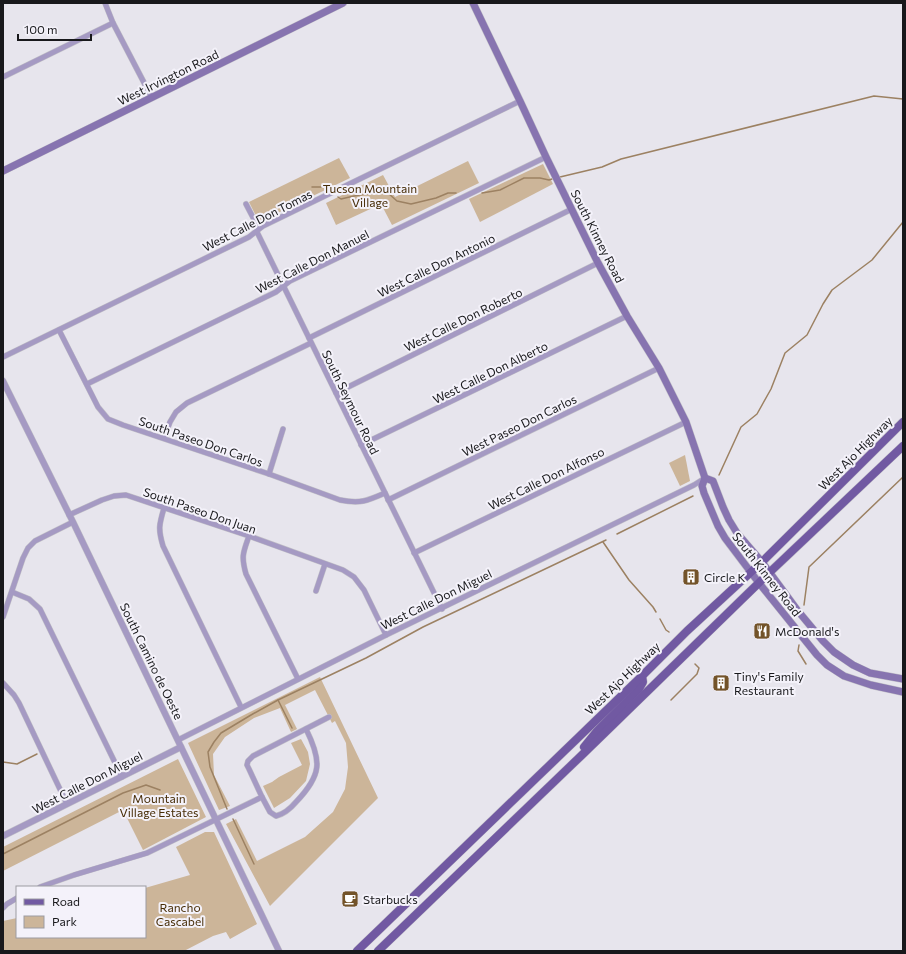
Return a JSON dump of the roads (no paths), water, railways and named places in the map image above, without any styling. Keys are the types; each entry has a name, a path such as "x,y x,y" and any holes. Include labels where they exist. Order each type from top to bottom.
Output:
{"main road":[{"name":"West Irvington Road","path":"3,171 343,3"},
{"name":"South Kinney Road","path":"473,3 598,263 659,368 686,422 705,478 702,486 704,493 718,526 725,538 809,646 827,665 844,676 871,686 903,692"},
{"name":"West Ajo Highway","path":"357,951 687,631 762,562 903,422"},
{"path":"378,951 770,572 903,446"},
{"name":"South Kinney Road","path":"705,478 713,481 723,507 737,533 770,572 798,611 823,641 834,652 870,673 903,680"},
{"path":"577,760 590,739 639,689 643,682 642,676"}],"street":[{"path":"105,3 152,98"},
{"path":"3,77 114,23"},
{"name":"West Calle Don Tomas","path":"3,357 250,237 264,226 520,101"},
{"name":"West Calle Don Manuel","path":"87,384 276,292 297,278 546,157"},
{"name":"South Seymour Road","path":"246,204 257,225 257,232 283,286 442,609"},
{"name":"West Calle Don Antonio","path":"164,438 170,422 176,412 187,403 572,209"},
{"name":"West Calle Don Roberto","path":"336,393 598,263"},
{"name":"West Calle Don Alberto","path":"361,445 628,316"},
{"name":"South Paseo Don Carlos","path":"59,330 98,407 108,418 123,425 269,474 340,500 361,502 370,500 385,493"},
{"name":"West Paseo Don Carlos","path":"388,500 659,368"},
{"name":"South Camino de Oeste","path":"3,381 279,951"},
{"name":"West Calle Don Alfonso","path":"414,553 686,422"},
{"path":"269,474 283,429"},
{"name":"West Calle Don Miguel","path":"178,740 386,635 693,486 705,478"},
{"name":"South Paseo Don Juan","path":"69,515 102,500 114,496 126,496 249,536 343,570 354,577 364,590 386,635"},
{"path":"164,508 159,533 163,546 241,707"},
{"path":"3,616 23,558 28,548 39,539 72,522"},
{"path":"249,536 243,554 243,563 246,574 298,679"},
{"path":"316,591 325,564"},
{"path":"12,592 29,598 40,609 122,777"},
{"path":"3,683 19,703 67,804"},
{"path":"306,729 316,751 318,763 316,775 304,794 284,813 276,818 270,812 262,797 247,765 248,761 253,756 328,717"},
{"name":"West Calle Don Miguel","path":"3,836 181,747"},
{"path":"43,886 147,853 262,797"},
{"path":"3,908 16,899"}],"waterway":[{"path":"560,177 602,167 621,159 874,96 903,99"},
{"path":"482,193 500,190 524,178 552,179"},
{"path":"312,187 324,187 329,190"},
{"path":"338,197 341,199 364,194 388,193 397,201 411,204 436,198 448,193 456,193"},
{"path":"719,475 741,427 757,414 771,389 785,353 807,335 832,290 872,260 903,222"},
{"path":"804,605 809,567 903,477"},
{"path":"617,534 693,496"},
{"path":"227,809 210,767 208,752 221,733 278,700 366,658 423,627 606,540"},
{"path":"603,542 629,580 656,612"},
{"path":"660,619 666,630 669,632"},
{"path":"799,645 798,651 806,664"},
{"path":"671,700 697,674 699,668 695,664"},
{"path":"278,700 292,728"},
{"path":"3,762 17,764 37,754"},
{"path":"3,854 123,793 146,785 160,790"},
{"path":"233,819 254,864"}],"place":[{"name":"Circle K","path":"691,577"},
{"name":"McDonald's","path":"762,631"},
{"name":"Tiny's Family Restaurant","path":"721,683"},
{"name":"Starbucks","path":"350,899"}],"park label":[{"name":"Tucson Mountain Village","path":"370,195"},
{"name":"Mountain Village Estates","path":"159,805"},
{"name":"Rancho Cascabel","path":"180,914"}]}
